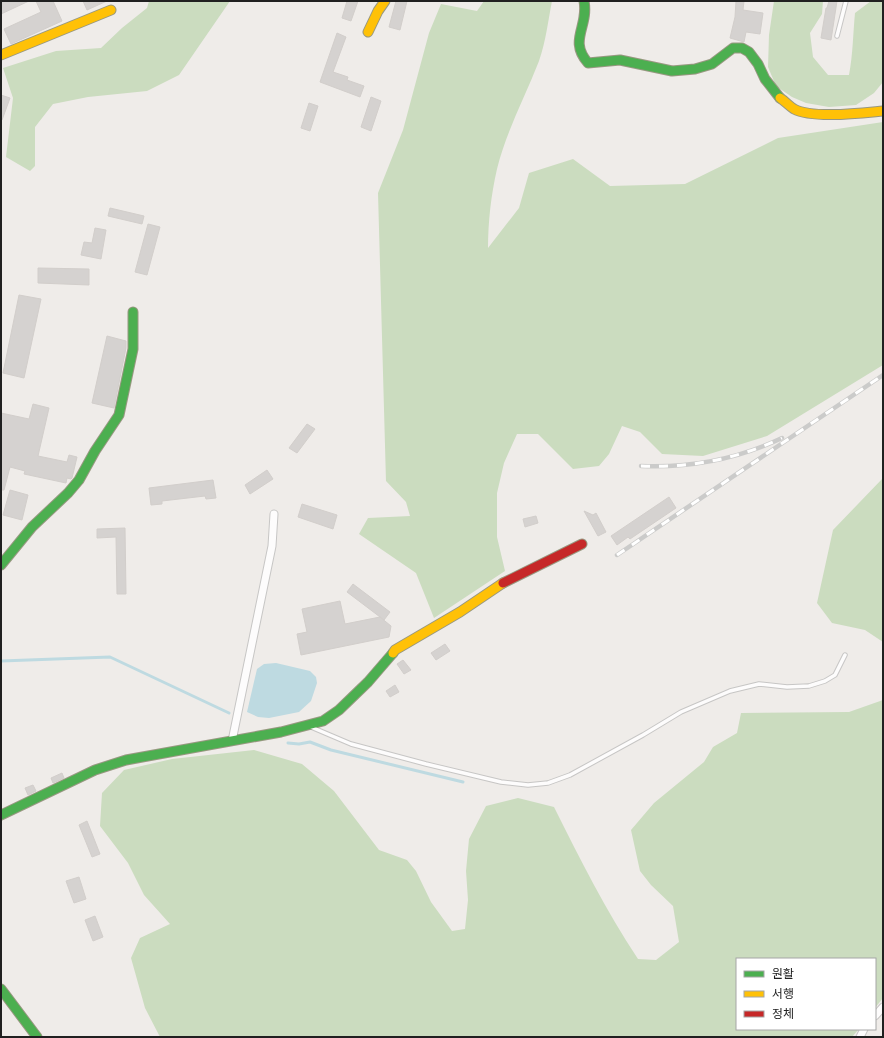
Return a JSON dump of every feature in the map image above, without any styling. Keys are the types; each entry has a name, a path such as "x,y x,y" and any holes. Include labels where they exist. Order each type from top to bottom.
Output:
{"street":[{"path":"368,32 378,11 385,1"},
{"path":"584,1 585,14 578,41 578,52 588,63 620,60 672,71 695,69 712,64 733,48 742,48 749,52 758,64 765,79 779,97 794,109 808,114 856,114 883,111"},
{"path":"1,55 111,10"},
{"path":"1,565 32,527 68,493 79,480 95,451 119,415 133,349 133,312"},
{"path":"232,741 272,546 274,514"},
{"path":"1,815 95,770 126,760 281,732 323,720 339,710 368,682 396,650 460,612 501,584 582,544"},
{"path":"1,990 37,1037"},
{"path":"876,1015 883,1007"}],"lane":[{"path":"837,36 846,1"},
{"path":"306,725 351,744 493,781 528,785 548,783 570,775 643,735 681,712 730,691 759,684 787,687 809,686 825,681 835,675 845,655"}],"green space":[{"path":"149,1 230,1 179,75 147,91 88,97 53,104 35,127 35,166 30,171 6,157 13,98 3,68 56,51 101,48 122,28 147,8"},
{"path":"484,1 552,1 539,61 511,128 497,169 490,208 488,248 519,208 529,173 573,159 610,186 685,184 778,138 883,122 883,365 767,436 703,456 662,454 640,432 622,426 609,454 599,466 573,469 538,434 517,434 504,463 497,493 497,537 505,571 434,618 416,573 359,534 368,518 410,516 406,502 386,481 378,193 403,130 429,33 441,4 477,11"},
{"path":"774,1 823,1 822,14 810,33 813,57 828,75 849,75 855,13 871,1 883,1 883,82 874,93 856,105 829,107 806,103 792,97 776,86 768,67 769,35"},
{"path":"883,478 883,642 865,630 832,623 817,603 833,530"},
{"path":"883,700 883,998 876,1007 876,958 736,958 736,1030 858,1030 852,1037 160,1037 145,1008 131,958 140,938 170,924 144,895 128,863 100,826 102,793 124,770 172,759 254,750 302,764 334,791 379,850 407,860 416,871 431,902 452,931 465,929 468,900 466,871 469,839 486,806 518,798 554,807 604,904 638,959 656,960 679,942 673,906 651,885 640,871 631,830 654,803 704,762 713,747 737,733 741,713 849,712"}],"water":[{"path":"276,663 310,671 316,677 317,683 311,701 299,712 269,718 258,717 247,712 257,669 264,664"}],"building":[{"path":"1,1 29,1 1,14"},
{"path":"36,1 53,1 62,21 11,44 4,29 41,12"},
{"path":"83,1 107,1 87,10"},
{"path":"347,1 358,1 351,21 342,18"},
{"path":"396,1 407,1 400,30 389,27"},
{"path":"736,1 744,1 743,10 763,13 760,34 746,32 744,42 730,38 735,17"},
{"path":"829,1 837,1 831,40 821,38 826,8"},
{"path":"337,33 346,37 333,72 348,77 347,80 364,86 360,97 320,82"},
{"path":"1,95 10,98 2,120 1,120"},
{"path":"371,97 381,101 371,131 361,127"},
{"path":"309,103 318,106 310,131 301,128"},
{"path":"110,208 144,216 142,224 108,216"},
{"path":"148,224 160,227 147,275 135,272"},
{"path":"95,228 106,230 101,259 81,255 84,242 92,243"},
{"path":"38,268 89,269 89,285 38,283"},
{"path":"19,295 41,299 24,378 3,373"},
{"path":"107,336 126,341 126,348 114,408 92,403"},
{"path":"33,404 49,408 38,456 67,462 69,455 77,457 72,478 67,478 66,483 24,474 25,471 10,467 4,490 1,490 1,413 29,419"},
{"path":"307,424 315,429 297,453 289,448"},
{"path":"267,470 273,479 250,494 245,485"},
{"path":"213,480 216,498 206,499 205,496 162,501 162,504 151,505 149,488"},
{"path":"10,490 28,495 22,520 3,515"},
{"path":"669,497 676,508 630,539 628,537 617,545 611,536"},
{"path":"302,504 337,515 333,529 298,517"},
{"path":"584,511 593,515 596,513 606,532 598,536"},
{"path":"536,516 538,523 525,527 523,519"},
{"path":"125,528 126,594 117,594 116,537 97,538 97,529"},
{"path":"353,584 390,612 384,620 347,592"},
{"path":"340,601 345,624 380,617 391,626 389,637 301,655 297,634 307,632 302,609"},
{"path":"445,644 450,651 436,660 431,653"},
{"path":"403,660 411,670 404,674 397,664"},
{"path":"395,685 399,692 390,697 386,691"},
{"path":"62,773 64,778 53,783 51,778"},
{"path":"33,785 36,791 28,795 25,788"},
{"path":"87,821 100,854 92,857 79,825"},
{"path":"79,877 86,899 74,903 66,881"},
{"path":"95,916 103,937 93,941 85,920"}],"waterway":[{"path":"1,661 110,657 229,713"},
{"path":"288,743 299,744 310,742 331,750 463,782"}],"railway":[{"path":"617,555 883,375"},
{"path":"641,466 696,464 713,461 748,452 782,438"}],"traffic: fast":[{"path":"584,1 584,18 579,40 582,55 588,63 620,60 672,71 695,69 712,64 733,48 742,48 749,52 758,64 765,79 780,98"},
{"path":"1,565 32,527 68,493 79,480 95,451 119,415 133,349 133,312"},
{"path":"1,815 95,770 126,760 281,732 323,721 339,710 368,682 393,653"},
{"path":"1,989 37,1037"}],"traffic: slow":[{"path":"368,32 378,11 385,1"},
{"path":"1,55 111,10"},
{"path":"780,98 794,109 813,114 850,114 883,111"},
{"path":"393,653 395,650 460,612 503,583"}],"traffic: jam":[{"path":"503,583 582,544"}]}
